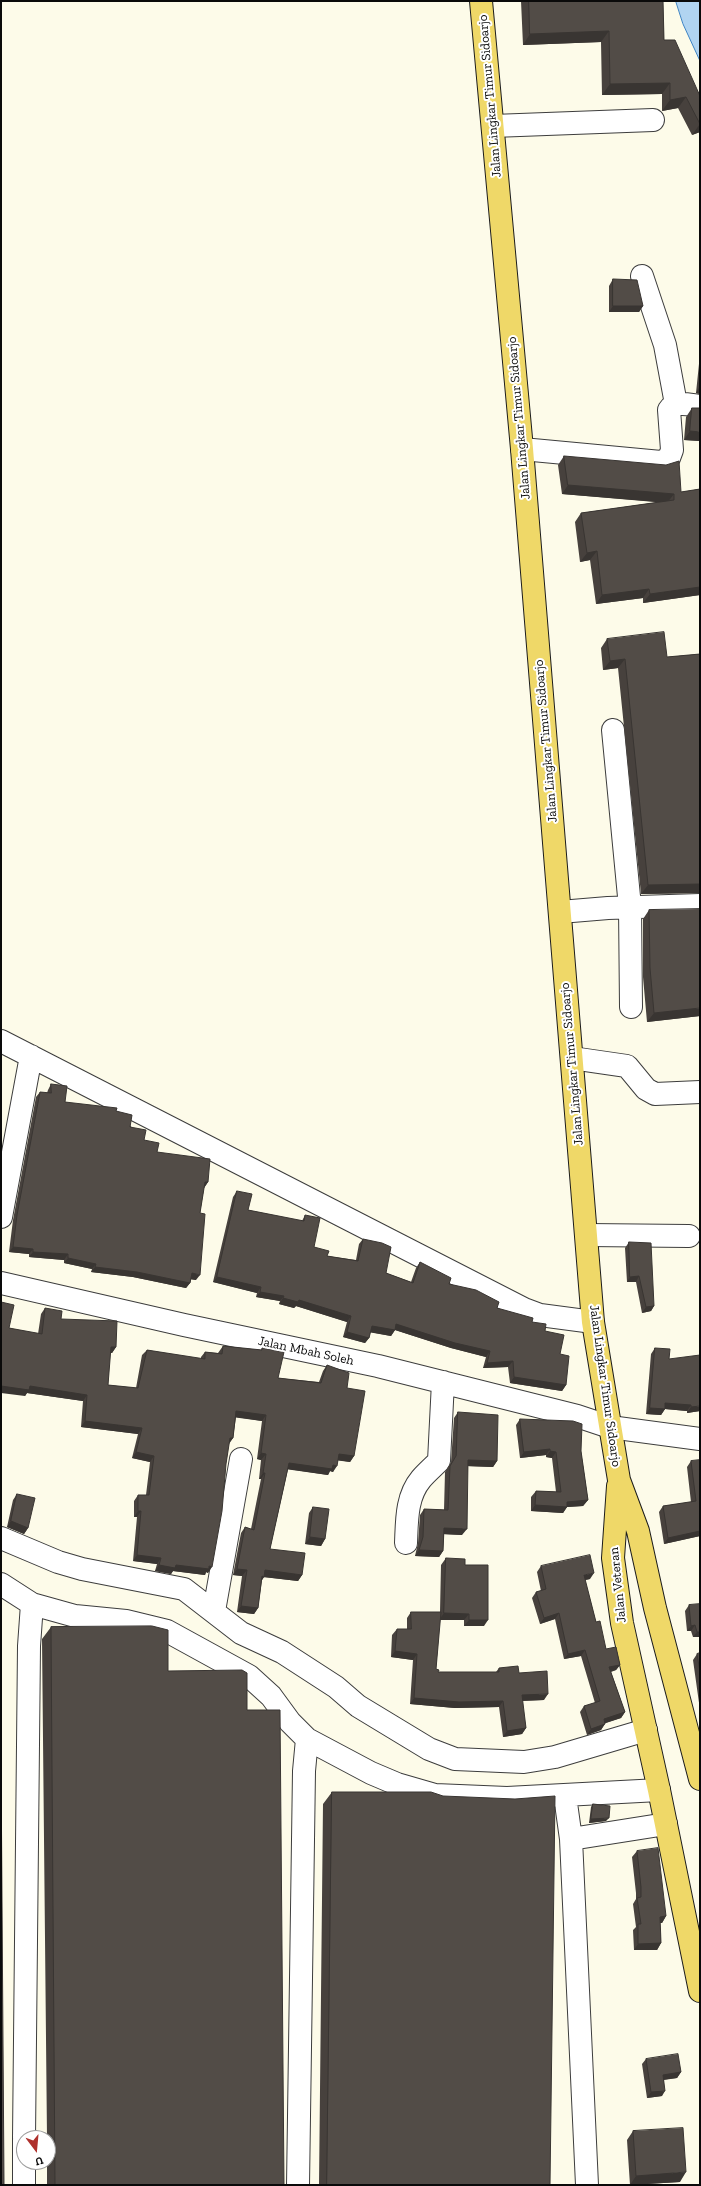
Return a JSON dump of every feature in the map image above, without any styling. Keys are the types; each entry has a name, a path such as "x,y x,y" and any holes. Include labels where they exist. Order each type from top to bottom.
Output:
{"main road":[{"name":"Jalan Lingkar Timur Sidoarjo","path":"481,1 522,449 593,1322 604,1376 610,1427 619,1480"},
{"name":"Jalan Veteran","path":"619,1480 613,1539 613,1558 622,1623 659,1790 700,1992"},
{"name":"Jalan Veteran","path":"619,1480 638,1531 650,1588 700,1779"}],"street":[{"path":"493,126 653,120"},
{"path":"642,276 665,345 676,404"},
{"path":"522,449 661,462 671,454 669,410 676,404 700,406"},
{"path":"614,730 630,907 631,1007"},
{"path":"560,912 630,907 700,905"},
{"path":"1,1041 524,1309 540,1315 593,1322"},
{"path":"1,1217 31,1056"},
{"path":"572,1058 627,1066 646,1089 655,1094 700,1092"},
{"path":"587,1235 690,1236"},
{"name":"Jalan Mbah Soleh","path":"1,1283 378,1366 577,1416 610,1427 700,1439"},
{"path":"406,1543 409,1501 413,1490 420,1480 438,1461 444,1382"},
{"path":"214,1611 241,1459"},
{"path":"1,1538 58,1562 184,1589 242,1633 282,1652 336,1687 358,1706 429,1749 455,1759 524,1762 556,1757 646,1730"},
{"path":"1,1584 32,1604 74,1616 126,1621 167,1631 249,1676 271,1696 290,1722 307,1739 371,1773 397,1784 435,1794 507,1798 659,1790"},
{"path":"24,2130 29,1646 32,1604"},
{"path":"298,2185 304,1771 307,1739"},
{"path":"565,1796 571,1839 587,2185"},
{"path":"571,1839 666,1824"},
{"path":"24,2170 24,2185"}],"water":[{"path":"676,1 700,1 700,61 683,24"}],"building":[{"path":"529,1 663,1 664,40 675,40 700,96 700,124 686,97 670,100 670,83 610,84 609,31 530,34"},
{"path":"613,279 637,280 643,306 613,306"},
{"path":"692,408 700,408 700,432 690,431"},
{"path":"564,456 666,465 679,461 681,492 700,489 700,587 650,594 649,589 602,595 597,551 587,553 581,513 674,500 674,494 568,485"},
{"path":"664,632 667,657 700,654 700,884 648,885 625,659 610,661 607,639"},
{"path":"700,909 700,1008 654,1013 650,968 649,910"},
{"path":"51,1084 67,1086 65,1102 117,1108 116,1111 132,1115 130,1127 146,1130 144,1140 159,1143 157,1152 210,1159 208,1182 205,1182 200,1213 205,1214 200,1275 192,1273 190,1283 137,1272 95,1267 96,1264 68,1258 68,1254 33,1252 33,1249 13,1247 17,1215 40,1092 51,1093"},
{"path":"237,1191 252,1194 248,1210 304,1221 305,1215 320,1218 314,1247 329,1251 327,1256 358,1261 363,1239 382,1243 391,1247 386,1273 413,1283 420,1262 451,1278 449,1284 476,1290 499,1302 497,1308 533,1318 532,1322 546,1324 545,1331 564,1335 560,1354 569,1356 566,1385 514,1377 513,1361 487,1363 490,1351 455,1343 396,1324 395,1330 372,1326 369,1338 347,1332 351,1316 299,1300 298,1302 283,1298 284,1296 260,1292 261,1287 217,1277"},
{"path":"629,1242 651,1243 654,1306 646,1307 639,1276 630,1277"},
{"path":"1,1302 14,1305 9,1328 42,1334 45,1308 62,1311 61,1319 117,1321 116,1347 111,1347 108,1385 138,1388 147,1350 205,1359 205,1352 222,1354 223,1346 262,1350 262,1348 284,1352 278,1378 321,1383 327,1365 349,1373 347,1388 365,1391 354,1456 339,1454 337,1466 333,1465 332,1469 289,1463 270,1549 305,1553 302,1575 265,1570 264,1577 262,1576 258,1608 241,1606 247,1570 237,1569 245,1527 254,1530 265,1473 263,1473 266,1454 261,1453 266,1415 236,1411 233,1438 230,1438 226,1464 222,1511 212,1567 209,1566 209,1569 176,1565 175,1568 159,1565 161,1558 137,1555 141,1511 138,1511 138,1495 149,1495 154,1456 136,1452 142,1428 85,1421 87,1395 30,1386 29,1390 1,1386"},
{"path":"655,1348 670,1349 669,1359 700,1355 700,1406 691,1407 691,1405 665,1403 665,1409 650,1408"},
{"path":"458,1412 498,1415 497,1461 468,1460 467,1529 444,1528 443,1551 419,1550 423,1537 424,1509 448,1510 450,1466 456,1456"},
{"path":"520,1419 573,1421 582,1424 581,1451 588,1500 567,1502 567,1507 535,1505 536,1491 561,1492 556,1452 550,1451 550,1449 524,1452"},
{"path":"700,1460 700,1531 668,1538 663,1506 696,1501 691,1461"},
{"path":"17,1494 35,1498 28,1528 11,1521"},
{"path":"313,1507 329,1509 325,1539 310,1537"},
{"path":"590,1555 594,1573 584,1575 596,1622 600,1621 606,1649 616,1647 620,1665 609,1667 625,1712 604,1719 605,1724 591,1729 584,1706 600,1701 585,1650 568,1654 559,1613 544,1618 536,1592 546,1589 541,1566"},
{"path":"446,1558 465,1559 465,1565 488,1565 488,1620 469,1620 469,1614 444,1613"},
{"path":"700,1604 700,1632 697,1632 695,1625 691,1626 689,1605"},
{"path":"411,1612 441,1612 436,1669 439,1670 438,1672 499,1672 499,1668 518,1666 519,1673 547,1671 548,1694 522,1695 526,1728 507,1731 503,1701 459,1702 414,1698 417,1654 395,1651 397,1629 411,1629"},
{"path":"152,1626 168,1630 168,1671 242,1670 247,1673 247,1710 280,1710 284,2185 55,2185 56,2130 55,2130 51,1627"},
{"path":"700,1653 700,1672 697,1654"},
{"path":"1,1758 4,2185 1,2185"},
{"path":"332,1792 431,1792 443,1796 515,1799 555,1796 550,2185 327,2185"},
{"path":"593,1804 610,1806 609,1818 591,1819"},
{"path":"658,1848 666,1916 660,1917 661,1943 638,1944 638,1924 641,1924 637,1898 641,1897 641,1887 637,1851"},
{"path":"678,2054 681,2072 663,2075 665,2091 651,2092 646,2059"},
{"path":"683,2128 686,2172 636,2176 633,2131"}]}
